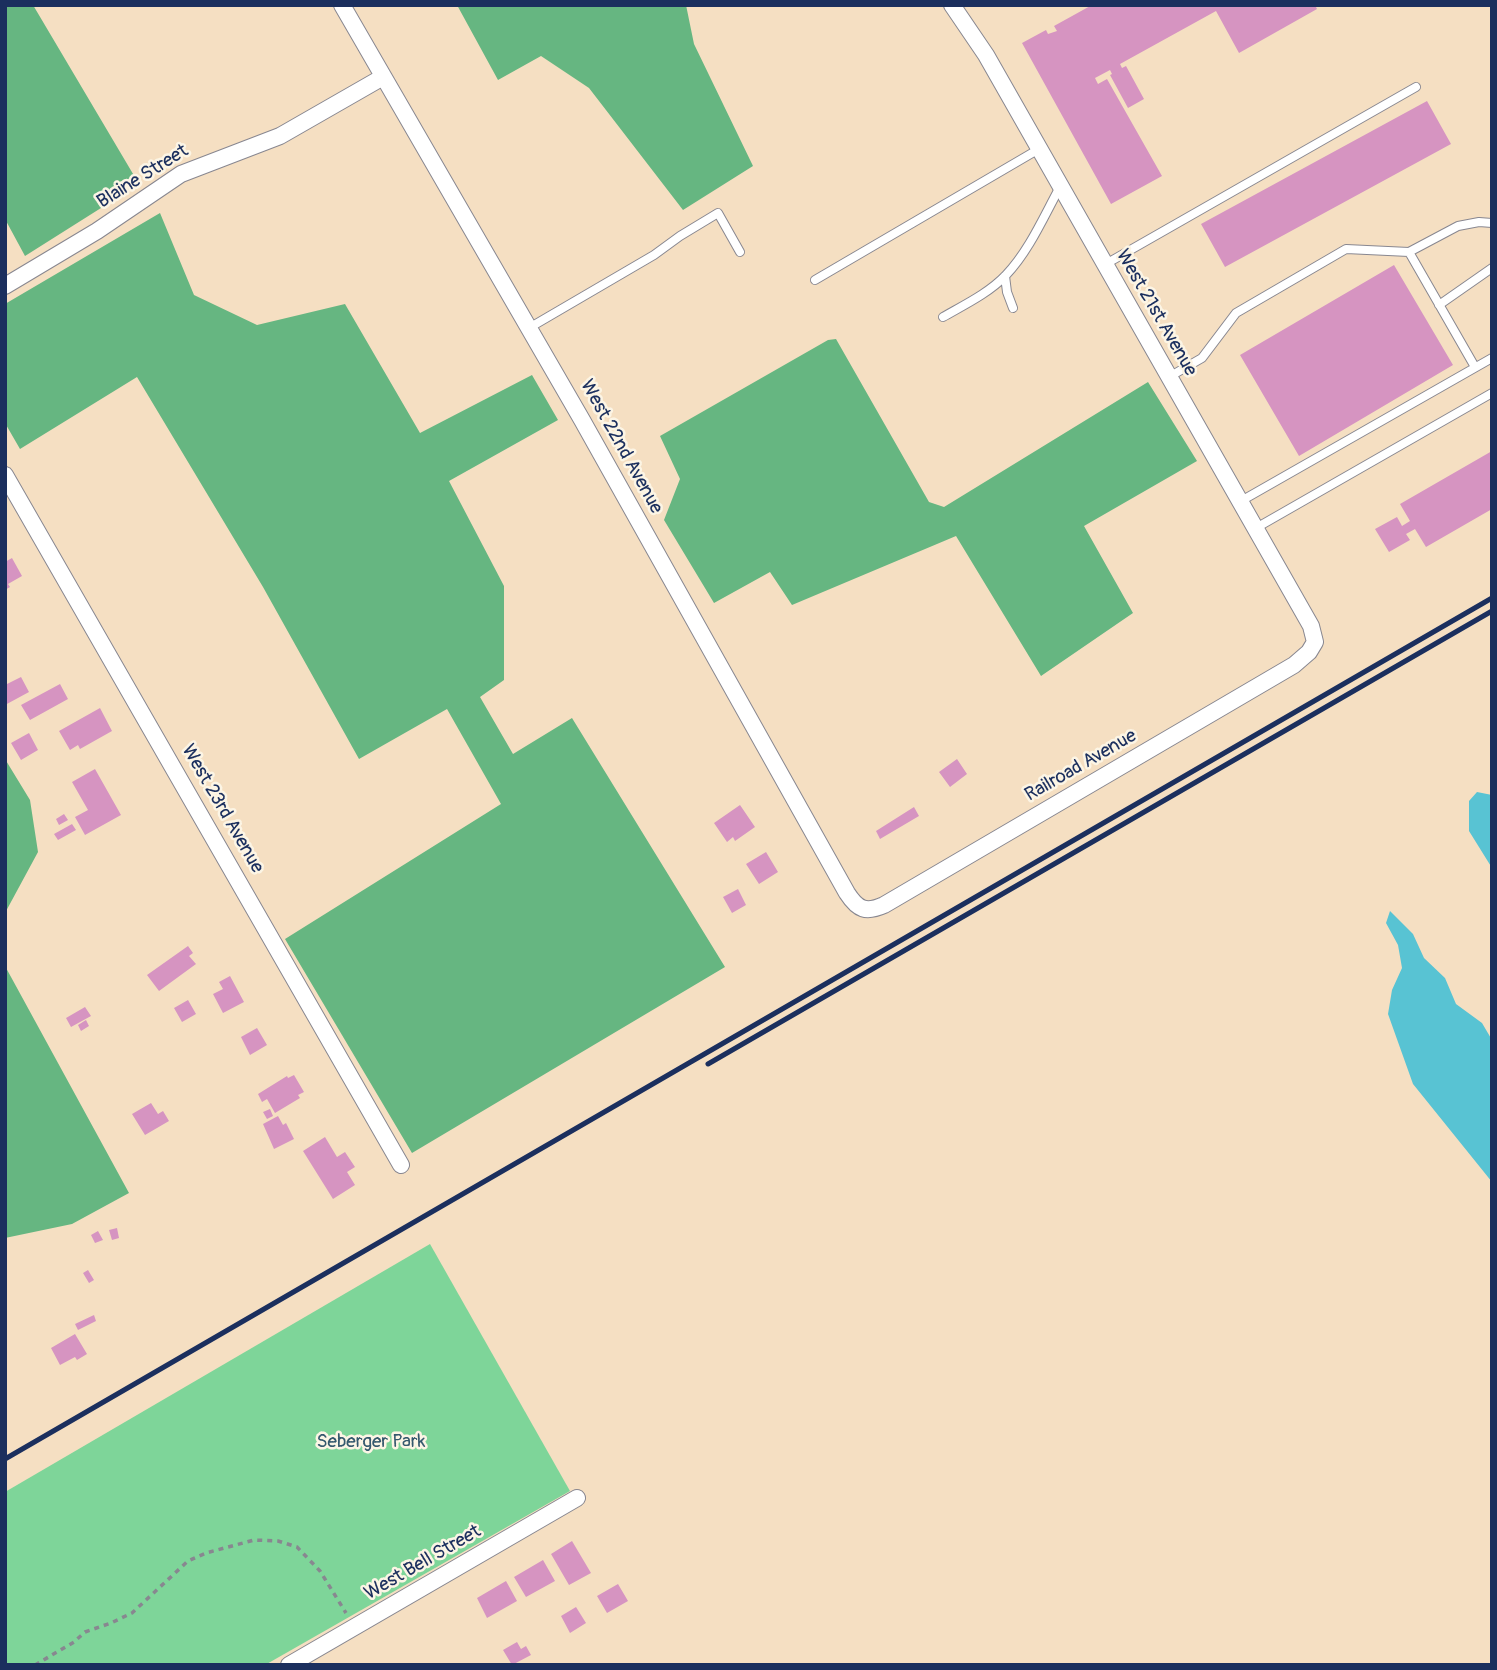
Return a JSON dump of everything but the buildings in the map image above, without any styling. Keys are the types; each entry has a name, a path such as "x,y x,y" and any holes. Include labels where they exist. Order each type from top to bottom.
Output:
{"street":[{"name":"West 22nd Avenue","path":"342,5 529,328 847,893 862,910"},
{"name":"West 21st Avenue","path":"952,5 986,55 1241,501 1311,626 1315,637 1314,645"},
{"name":"Blaine Street","path":"5,286 97,230 181,174 280,136 383,77"},
{"name":"West 23rd Avenue","path":"5,475 401,1165"},
{"name":"Railroad Avenue","path":"862,910 884,905 1294,665 1314,645"},
{"name":"West Bell Street","path":"289,1665 577,1498"}],"lane":[{"path":"1104,265 1416,87"},
{"path":"815,280 1039,149"},
{"path":"943,317 1005,276 1027,246 1060,187"},
{"path":"529,328 718,214 740,252"},
{"path":"1169,377 1202,358 1236,313 1346,249 1409,252 1458,226 1479,222 1492,223"},
{"path":"1409,252 1475,367"},
{"path":"1439,305 1492,268"},
{"path":"1005,276 1013,307"},
{"path":"1241,501 1492,358"},
{"path":"1256,528 1492,393"}],"path":[{"path":"35,1665 44,1663 85,1632 132,1613 188,1561 206,1553 254,1540 290,1544 304,1553 345,1609 353,1628"}],"green space":[{"path":"5,5 33,5 139,184 25,256 5,219"},
{"path":"457,5 686,5 694,44 753,166 683,210 589,88 541,56 498,80"},
{"path":"160,213 194,295 257,325 345,304 420,433 532,375 558,420 449,481 504,586 504,680 480,697 513,754 572,718 725,967 412,1153 285,939 501,804 447,709 359,759 263,587 137,377 20,449 5,423 5,304"},
{"path":"836,339 929,502 944,507 1148,382 1197,461 1084,526 1133,613 1041,676 956,536 792,605 770,572 714,603 664,520 680,479 660,436 828,340"},
{"path":"5,759 30,800 38,852 5,913"},
{"path":"5,966 129,1193 72,1224 5,1238"},
{"name":"Seberger Park","path":"430,1244 570,1491 265,1665 5,1665 5,1492"}],"water":[{"path":"1477,792 1492,795 1492,868 1469,831 1469,801"},
{"path":"1390,911 1413,934 1424,958 1445,978 1456,1004 1482,1023 1492,1040 1492,1182 1413,1084 1388,1014 1392,990 1402,968 1398,945 1386,923"}],"railway":[{"path":"5,1459 1492,598"},
{"path":"708,1064 1492,611"}]}
